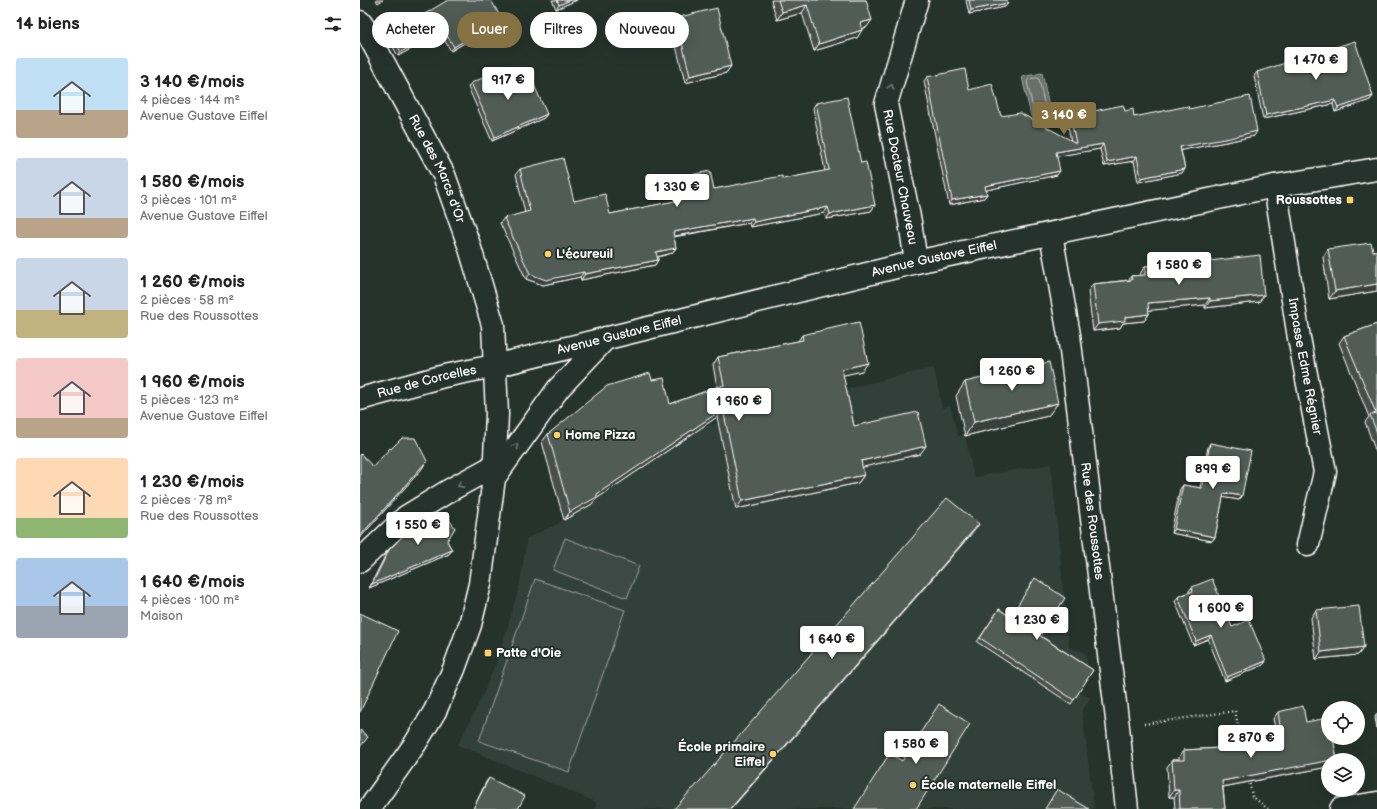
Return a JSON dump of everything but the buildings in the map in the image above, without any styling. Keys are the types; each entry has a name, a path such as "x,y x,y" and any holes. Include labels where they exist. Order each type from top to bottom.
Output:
{"street":[{"name":"Rue Docteur Chauveau","path":"916,262 910,222 886,104 917,0"},
{"name":"Rue des Marcs d'Or","path":"362,30 444,175 469,245 493,325 497,414 494,472 480,584 470,625 454,668 435,710 415,744 369,809"},
{"name":"Avenue Gustave Eiffel","path":"494,366 916,262 1275,186 1377,169"},
{"name":"Impasse Edme Régnier","path":"1275,186 1299,338 1325,472 1308,546"},
{"name":"Rue des Roussottes","path":"1051,234 1069,335 1127,809"},
{"path":"360,561 406,517 450,490 494,472 558,388 606,338"},
{"name":"Rue de Corcelles","path":"360,398 444,376 494,366"},
{"path":"1341,809 1377,803"}],"path":[{"path":"1118,727 1235,711 1244,758"},
{"path":"1248,773 1252,796 1268,809"}],"shaded area":[{"path":"934,368 942,408 950,406 958,436 965,435 974,477 1051,464 1069,647 1085,653 1090,674 1079,692 1090,698 1082,711 1094,809 595,809 596,802 458,745 482,697 499,655 520,583 527,538 592,505 592,502 703,427 897,376"},
{"path":"565,538 639,566 627,598 553,570"},
{"path":"535,579 625,610 569,772 479,741"}],"water":[{"path":"1042,73 1050,111 1031,116 1022,77"}],"place":[{"name":"Roussottes","path":"1350,200"},
{"name":"L'écureuil","path":"548,254"},
{"name":"Home Pizza","path":"557,435"},
{"name":"Patte d'Oie","path":"488,653"},
{"name":"École primaire Eiffel","path":"773,754"},
{"name":"École maternelle Eiffel","path":"913,785"}]}
